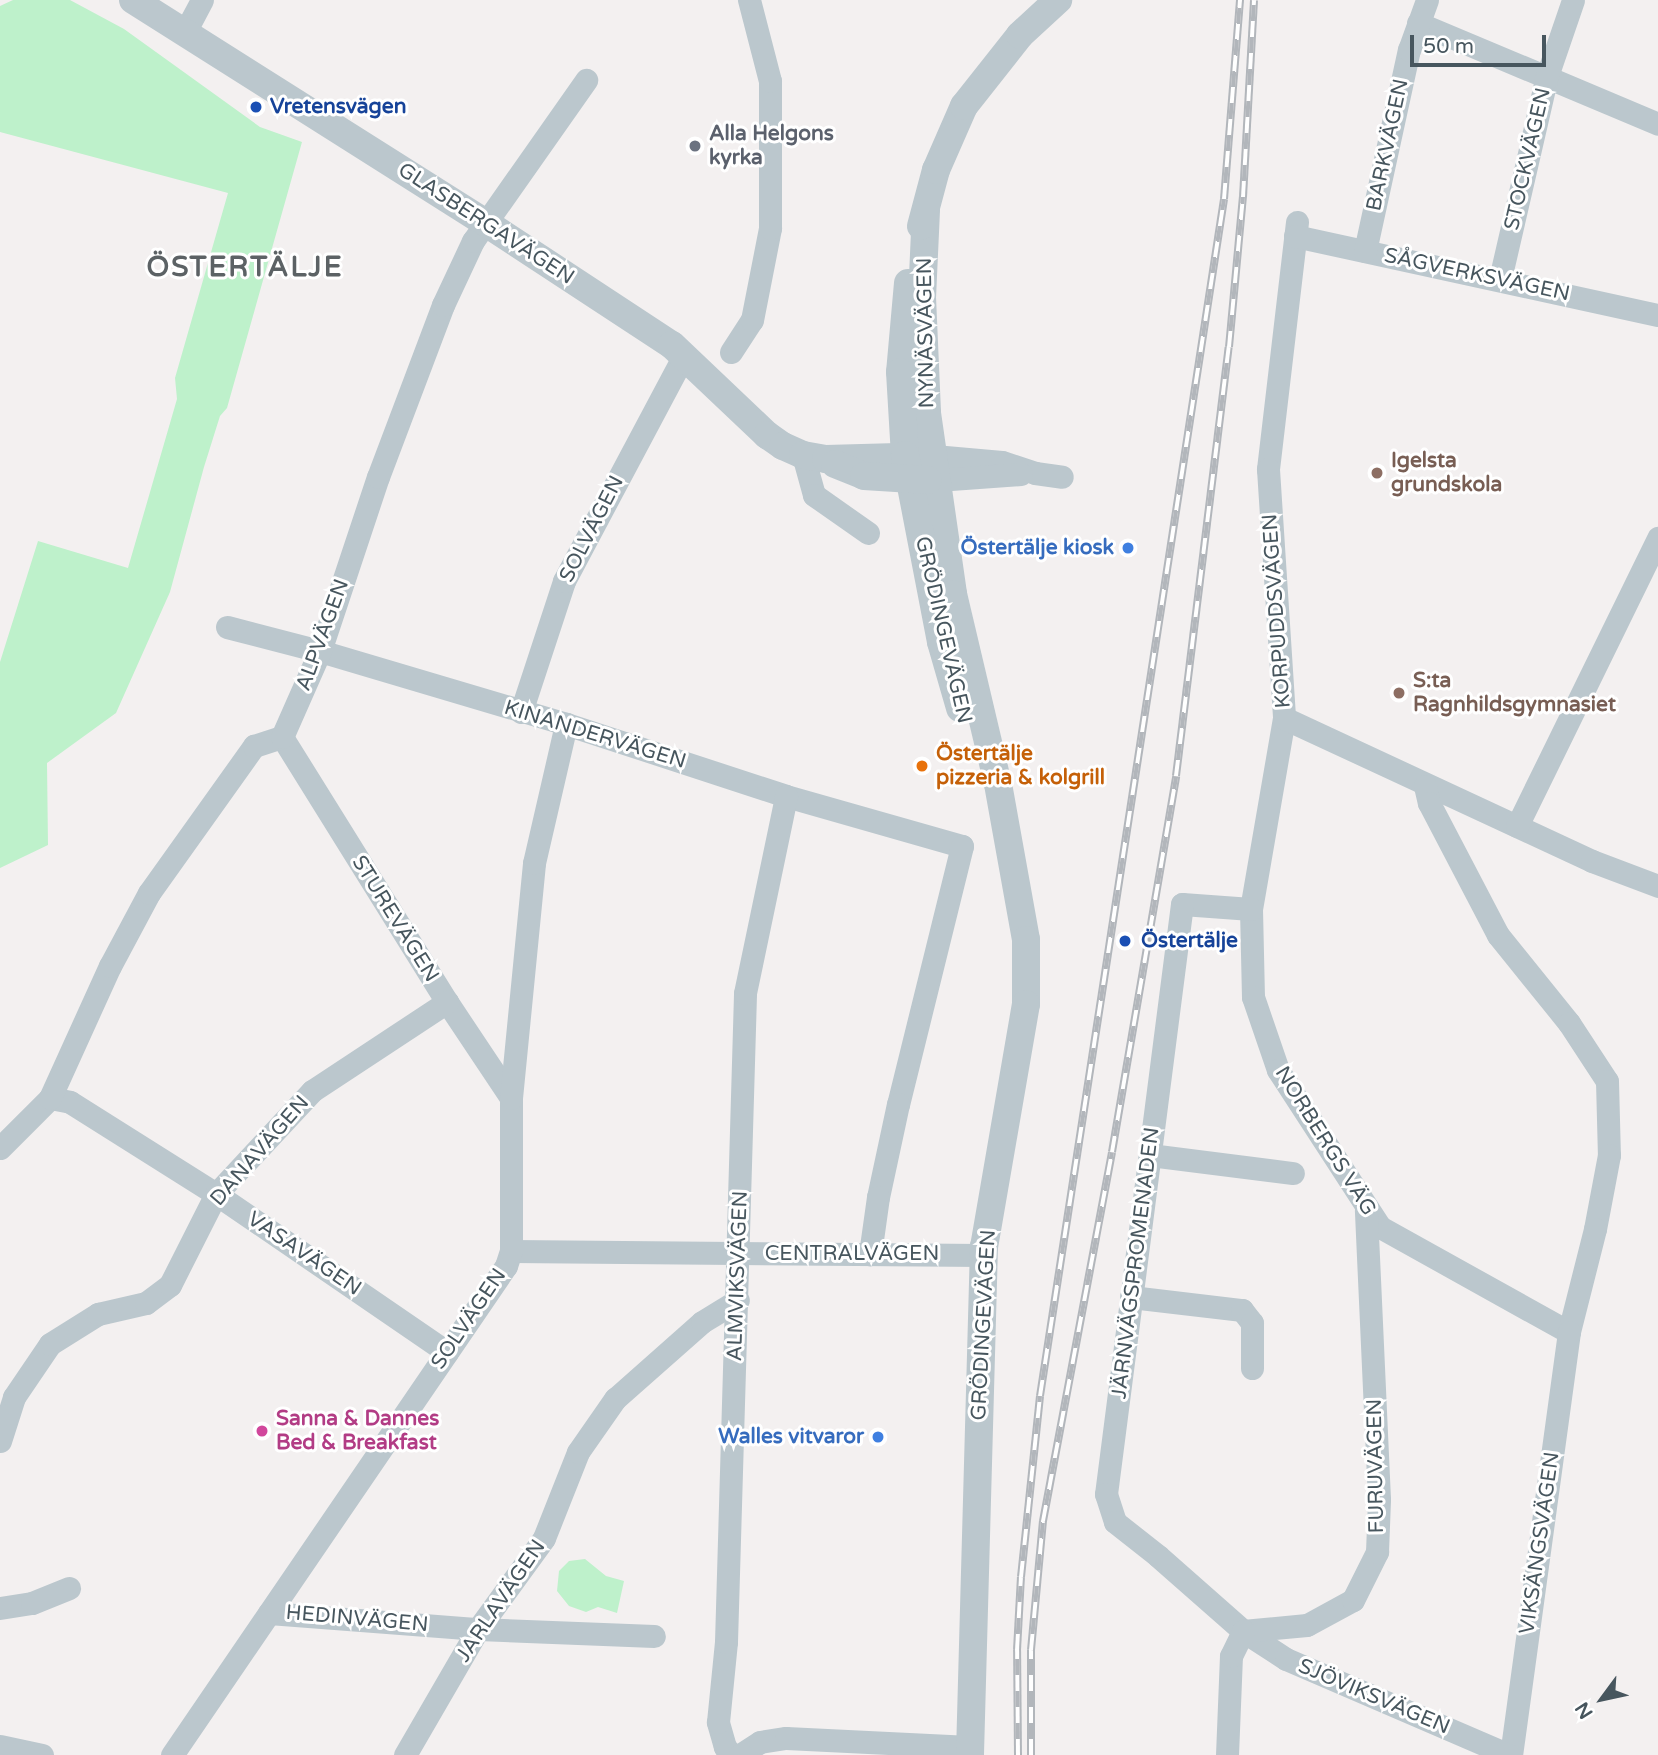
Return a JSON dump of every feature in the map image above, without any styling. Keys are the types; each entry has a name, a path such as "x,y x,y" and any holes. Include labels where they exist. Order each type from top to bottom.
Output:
{"street":[{"name":"GLASBERGAVÄGEN","path":"133,0 485,223 684,355 767,435 815,457"},
{"path":"185,32 202,0"},
{"path":"731,352 752,320 770,228 771,81 750,0"},
{"name":"NYNÄSVÄGEN","path":"921,468 927,413 923,347 926,210 948,138 964,106 1020,35 1058,0"},
{"name":"BARKVÄGEN","path":"1365,251 1418,23 1427,0"},
{"name":"STOCKVÄGEN","path":"1500,279 1546,79 1573,0"},
{"path":"1418,23 1658,124"},
{"name":"ALPVÄGEN","path":"282,737 320,650 378,477 438,317 473,241 586,80"},
{"name":"SÅGVERKSVÄGEN","path":"1296,229 1365,251 1658,315"},
{"name":"KORPUDDSVÄGEN","path":"1296,229 1268,469 1284,718 1592,861 1658,886"},
{"name":"SOLVÄGEN","path":"521,712 564,581 684,355"},
{"path":"868,533 814,495 815,457 921,468 1002,462 1035,473 1062,477"},
{"name":"GRÖDINGEVÄGEN","path":"921,468 998,784 1026,940 1026,1004 983,1255 970,1751"},
{"path":"1517,826 1658,538"},
{"name":"KINANDERVÄGEN","path":"227,627 320,650 566,724 786,796 962,846 898,1104 878,1197 870,1254"},
{"name":"NORBERGS VÄG","path":"1284,718 1251,909 1254,997 1278,1070 1380,1227 1569,1332"},
{"name":"SOLVÄGEN","path":"172,1755 506,1266 511,1251 511,1098 534,863 566,724"},
{"path":"0,1148 50,1098 110,966 149,893 254,746 282,737"},
{"name":"STUREVÄGEN","path":"282,737 447,1002 511,1098"},
{"name":"VIKSÄNGSVÄGEN","path":"1426,786 1429,803 1498,935 1569,1023 1607,1081 1609,1155 1595,1229 1569,1332 1510,1755"},
{"name":"ALMVIKSVÄGEN","path":"732,1755 725,1747 718,1722 726,1642 745,993 786,796"},
{"name":"JÄRNVÄGSPROMENADEN","path":"1242,1631 1158,1556 1115,1522 1106,1494 1182,904 1251,909"},
{"name":"DANAVÄGEN","path":"0,1441 14,1397 50,1344 98,1314 146,1303 170,1285 216,1194 312,1091 447,1002"},
{"name":"VASAVÄGEN","path":"50,1098 70,1102 216,1194 447,1352"},
{"path":"1150,1155 1293,1173"},
{"name":"FURUVÄGEN","path":"1242,1631 1307,1625 1353,1601 1377,1552 1379,1499 1366,1209"},
{"name":"CENTRALVÄGEN","path":"511,1251 983,1255"},
{"path":"1131,1297 1242,1310 1252,1322 1252,1368"},
{"name":"JARLAVÄGEN","path":"405,1755 478,1629 544,1538 578,1452 615,1399 702,1322 738,1300"},
{"path":"0,1608 32,1603 69,1588"},
{"name":"HEDINVÄGEN","path":"269,1613 478,1629 654,1636"},
{"path":"1227,1755 1231,1656 1242,1631"},
{"name":"SJÖVIKSVÄGEN","path":"1242,1631 1286,1659 1510,1755"},
{"path":"740,1755 760,1742 786,1738 970,1751"},
{"path":"0,1746 42,1755"}],"green space":[{"path":"13,0 70,0 124,29 260,127 302,142 227,408 220,416 204,467 170,592 116,713 47,763 48,845 0,868 0,662 38,541 128,568 177,399 175,378 228,193 0,132 0,6"},
{"path":"585,1559 606,1576 624,1581 617,1613 598,1607 586,1612 569,1606 557,1591 559,1571 569,1561"}],"railway":[{"path":"1018,1755 1017,1650 1021,1577 1040,1396 1224,199 1240,0"},
{"path":"1031,1755 1031,1650 1043,1521 1112,1152 1176,776 1229,347 1243,197 1254,0"}],"place":[{"name":"Vretensvägen","path":"256,107"},
{"name":"Alla Helgons kyrka","path":"695,146"},
{"name":"Igelsta grundskola","path":"1377,473"},
{"name":"Östertälje kiosk","path":"1128,548"},
{"name":"S:ta Ragnhildsgymnasiet","path":"1399,693"},
{"name":"Östertälje pizzeria & kolgrill","path":"922,766"},
{"name":"Östertälje","path":"1125,941"},
{"name":"Sanna & Dannes Bed & Breakfast","path":"262,1431"},
{"name":"Walles vitvaror","path":"878,1437"}],"district":[{"name":"ÖSTERTÄLJE","path":"245,267"}]}
